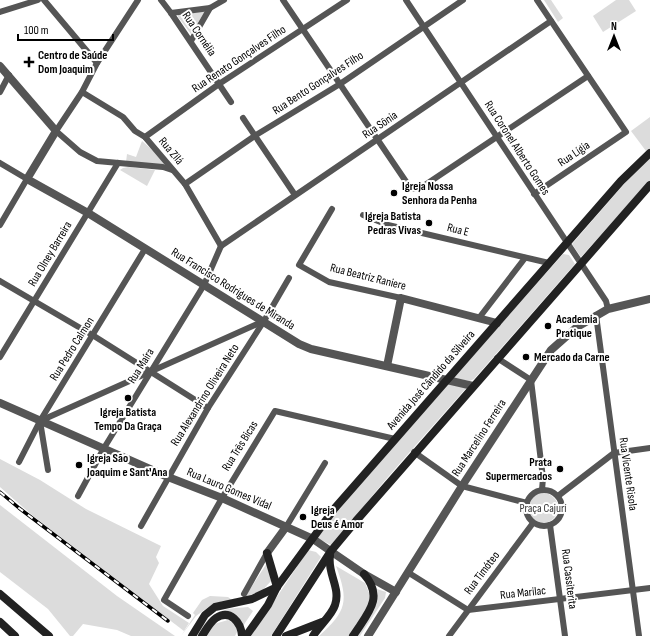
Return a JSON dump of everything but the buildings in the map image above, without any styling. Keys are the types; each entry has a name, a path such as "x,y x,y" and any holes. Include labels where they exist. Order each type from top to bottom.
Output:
{"main road":[{"name":"Avenida José Cândido da Silveira","path":"246,636 268,605 277,587 335,508 621,181 650,153"},
{"path":"276,636 331,552 414,452 650,185"},
{"path":"313,636 322,622 332,612 336,597 335,586 328,564 331,552"},
{"path":"192,636 205,615 215,607 252,599 277,587 267,553"},
{"path":"353,636 372,605 374,599 374,589 364,574"},
{"path":"0,594 49,636"},
{"path":"202,636 212,621 220,616 226,615 235,618 238,622 242,636"},
{"path":"0,622 15,636"},
{"path":"286,636 322,622"}],"street":[{"path":"0,12 38,0"},
{"path":"44,0 97,63"},
{"path":"0,225 56,131 82,92 97,63 138,0"},
{"name":"Rua Cornélia","path":"161,0 231,102"},
{"path":"171,13 210,8 224,0"},
{"path":"283,0 409,186 414,189 419,189 588,76 538,0"},
{"name":"Rua Renato Gonçalves Filho","path":"145,137 219,84 347,0"},
{"name":"Rua Coronel Alberto Gomes","path":"406,0 606,301 608,309"},
{"name":"Rua Bento Gonçalves Filho","path":"185,184 256,136 340,84 463,0"},
{"path":"191,42 210,8"},
{"name":"Rua Sônia","path":"221,246 551,21"},
{"path":"0,66 10,75 56,131 75,148 92,159 103,162 163,167 172,170"},
{"path":"0,92 10,75"},
{"name":"Rua Lígia","path":"534,194 626,132 588,76"},
{"name":"Rua Zilá","path":"82,92 123,117 136,131 145,137 185,184 221,246"},
{"path":"243,118 295,195"},
{"name":"Rua Francisco Rodrigues de Miranda","path":"0,163 88,213 299,344 311,349 473,386"},
{"name":"Rua Olney Barreira","path":"0,357 118,163"},
{"name":"Rua Beatriz Raniere","path":"332,209 299,264 329,282 401,298 497,323"},
{"name":"Rua E","path":"363,215 388,225 549,263"},
{"name":"Rua Maíra","path":"78,496 104,448 204,285 221,246"},
{"name":"Rua Pedro Calmon","path":"19,462 40,421 94,336 145,249"},
{"path":"479,318 525,258"},
{"name":"Rua Alexandrino Oliveira Neto","path":"141,526 208,408 264,321 289,278"},
{"path":"0,281 35,300 94,336 149,373 208,408"},
{"path":"387,366 401,298"},
{"name":"Rua Marcelino Ferreira","path":"368,636 462,486 551,350 559,341 596,315 608,309 650,299"},
{"name":"Rua Vicente Risola","path":"596,315 639,636"},
{"path":"48,470 40,421 264,321"},
{"path":"497,358 531,380 542,490"},
{"name":"Rua Lauro Gomes Vidal","path":"0,403 168,477 222,498 313,539 364,574 396,592"},
{"name":"Rua Três Bicas","path":"188,616 164,600 222,498 275,411 395,439"},
{"path":"558,496 614,453 650,448"},
{"path":"414,452 462,486 527,503"},
{"path":"244,594 267,553 286,527 325,463"},
{"path":"542,490 548,490 558,496 562,505 561,515 555,523 541,526 533,523 527,514 527,503 532,494 542,490"},
{"name":"Rua Timóteo","path":"448,636 533,523"},
{"name":"Rua Cassiterita","path":"550,525 565,636"},
{"path":"408,573 468,610"},
{"name":"Rua Marilac","path":"468,610 650,588"}],"green space":[{"path":"544,0 551,0 563,18 558,22"},
{"path":"616,0 629,0 636,11 603,32 593,16"},
{"path":"205,11 191,34 178,17 178,15"},
{"path":"650,117 650,148 646,151 631,131"},
{"path":"142,141 156,153 164,164 126,162 127,154 136,157"},
{"path":"650,157 650,180 581,257 572,244 638,168"},
{"path":"128,167 155,170 147,186 120,170"},
{"path":"563,254 569,255 575,264 474,379 470,381 453,378"},
{"path":"448,384 467,387 381,485 333,546 317,538 354,491"},
{"path":"0,459 40,480 86,509 161,546 156,557 159,563 149,584 163,606 189,623 184,631 33,516 0,487"},
{"name":"Praça Cajurí","path":"543,493 554,497 558,508 554,519 543,523 532,519 528,508 532,497"},
{"path":"0,505 117,596 175,636 131,636 117,630 83,624 73,636 70,636 48,609 0,572"},
{"path":"308,550 316,552 321,557 271,636 251,636"},
{"path":"267,563 271,581 262,591 245,597"},
{"path":"336,566 365,583 372,600 350,636 319,636 335,619 343,605 343,588"},
{"path":"377,589 386,592 385,598 360,636 357,636 377,597"},
{"path":"210,596 228,597 232,600 214,603 196,616 181,636 195,615 193,613 202,600"},
{"path":"248,607 253,611 243,626 227,612 199,636 196,636 207,621 217,613 223,610"},
{"path":"228,620 236,625 237,632 235,636 204,636 214,624"}],"railway":[{"path":"0,492 168,621"}],"place":[{"name":"Centro de Saúde Dom Joaquim","path":"29,62"},
{"name":"Igreja Nossa Senhora da Penha","path":"394,193"},
{"name":"Igreja Batista Pedras Vivas","path":"429,223"},
{"name":"Academia Pratique","path":"548,326"},
{"name":"Mercado da Carne","path":"526,357"},
{"name":"Igreja Batista Tempo Da Graça","path":"128,398"},
{"name":"Igreja São Joaquim e Sant'Ana","path":"79,465"},
{"name":"Prata Supermercados","path":"560,469"},
{"name":"Igreja Deus é Amor","path":"303,517"}]}
